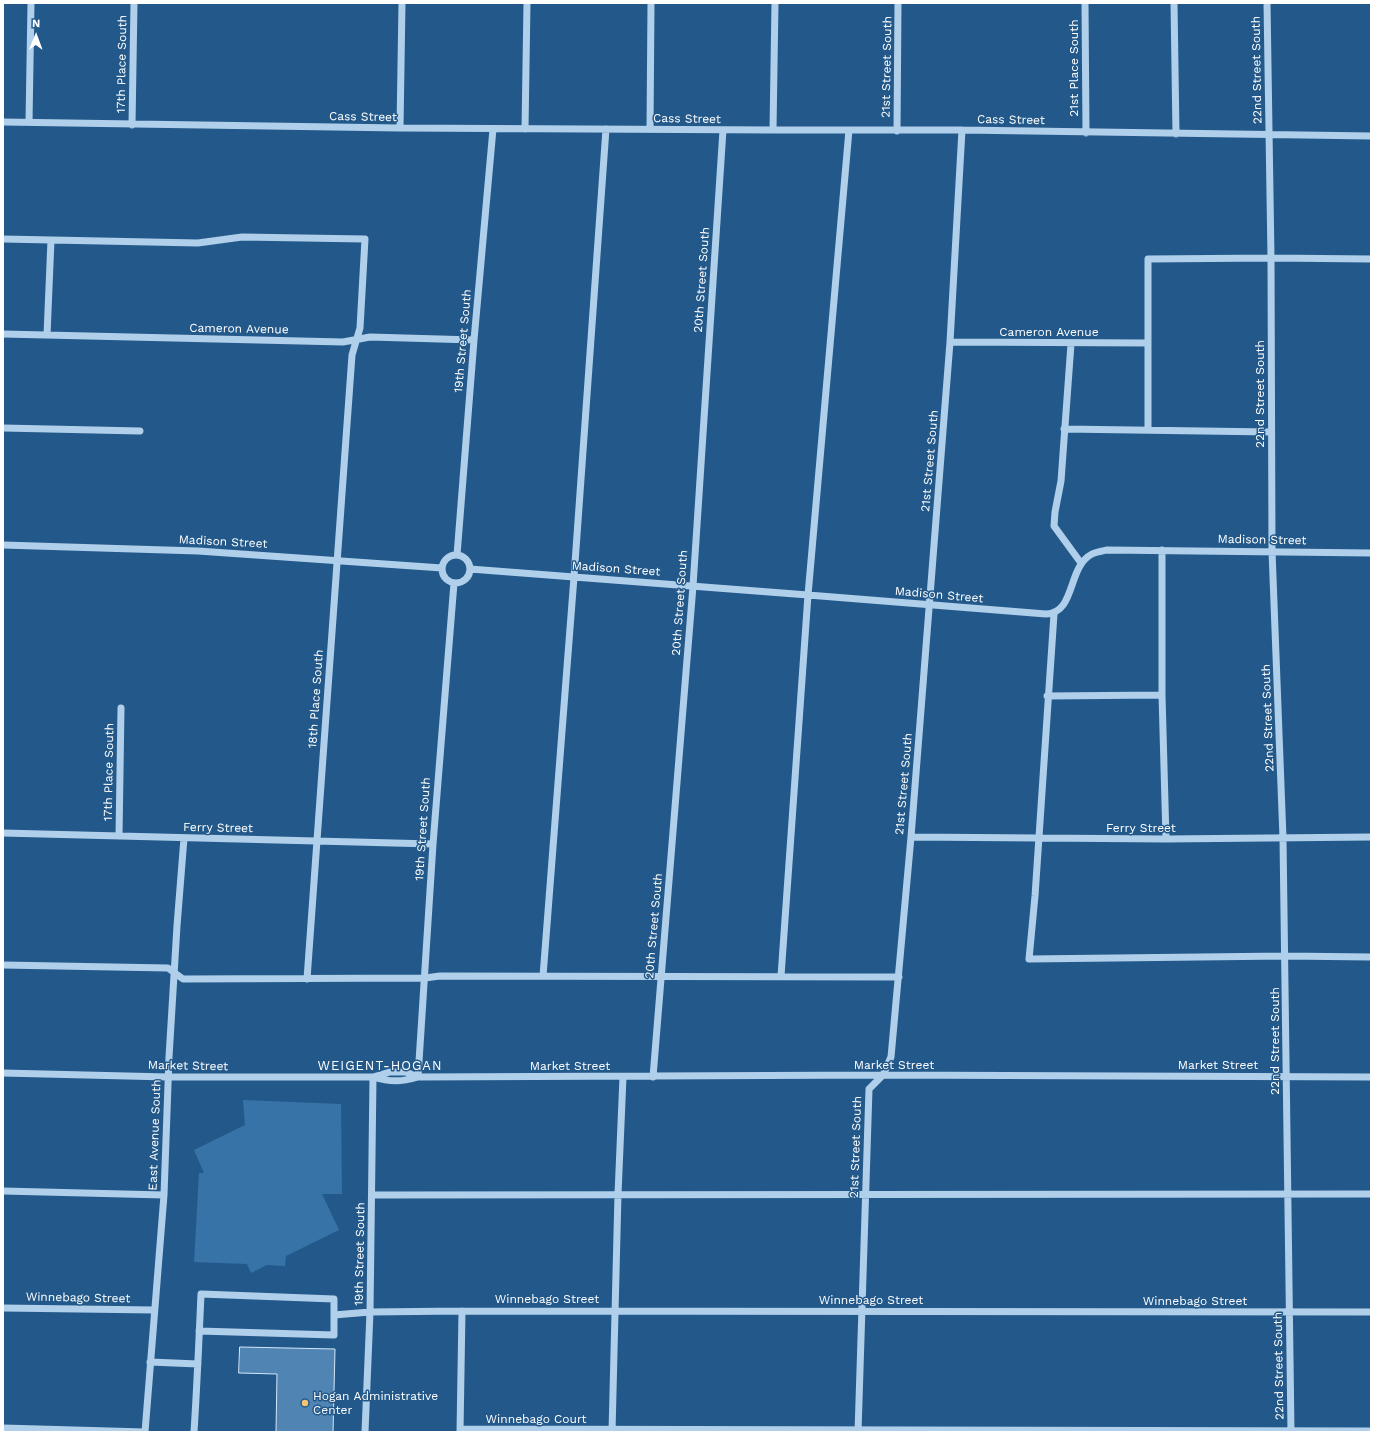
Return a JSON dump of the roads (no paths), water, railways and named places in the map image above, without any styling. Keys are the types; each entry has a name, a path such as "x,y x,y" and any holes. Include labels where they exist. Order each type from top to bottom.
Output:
{"street":[{"path":"28,122 31,3"},
{"name":"17th Place South","path":"132,125 134,3"},
{"path":"400,128 402,3"},
{"path":"525,129 527,3"},
{"path":"650,130 651,3"},
{"path":"773,130 775,3"},
{"name":"21st Street South","path":"897,130 898,3"},
{"name":"21st Place South","path":"1084,3 1086,133"},
{"path":"1174,3 1176,134"},
{"name":"22nd Street South","path":"1267,3 1271,258 1272,551 1283,838 1291,1431"},
{"name":"Cass Street","path":"3,122 493,129 962,130 1371,136"},
{"name":"19th Street South","path":"457,555 493,129"},
{"path":"543,976 574,577 606,129"},
{"name":"20th Street South","path":"653,1077 693,586 723,130"},
{"path":"781,976 808,595 849,130"},
{"name":"21st Street South","path":"858,1431 869,1089 883,1076 891,1057 899,977 950,342 962,130"},
{"name":"18th Place South","path":"51,240 198,243 242,237 365,239 360,328 352,355 307,979"},
{"path":"3,239 51,240 47,335"},
{"path":"1148,430 1148,259 1271,258 1371,260"},
{"name":"Cameron Avenue","path":"3,334 343,342 370,337 474,340"},
{"name":"Cameron Avenue","path":"950,342 1148,344"},
{"path":"1071,344 1064,429 1062,481 1054,512 1054,526 1081,563 1075,574 1063,606 1054,614 1047,696 1035,896 1029,959 1285,956 1371,957"},
{"path":"3,428 140,431"},
{"path":"1064,429 1272,432"},
{"name":"Madison Street","path":"3,545 198,551 442,568"},
{"name":"Madison Street","path":"1081,563 1092,554 1107,550 1371,552"},
{"path":"1162,550 1162,695 1166,839"},
{"path":"457,555 468,561 470,569 469,574 463,581 454,583 447,579 442,572 442,568 448,557 457,555"},
{"name":"Madison Street","path":"470,569 1054,614"},
{"name":"19th Street South","path":"418,1077 433,844 454,583"},
{"path":"1047,696 1162,695"},
{"name":"17th Place South","path":"118,836 121,708"},
{"name":"Ferry Street","path":"3,833 433,844"},
{"name":"Ferry Street","path":"911,837 1166,839 1371,837"},
{"name":"East Avenue South","path":"145,1432 164,1195 168,1077 184,838"},
{"path":"3,965 168,968 183,979 425,978 440,976 899,977"},
{"name":"Market Street","path":"3,1073 168,1077 373,1077 390,1072 406,1072 418,1077 1371,1077"},
{"name":"19th Street South","path":"365,1432 370,1312 373,1077"},
{"path":"612,1431 618,1194 623,1077"},
{"path":"3,1191 164,1195"},
{"path":"372,1194 1371,1194"},
{"path":"194,1432 198,1364 199,1331 201,1294 334,1299 334,1335 199,1331"},
{"name":"Winnebago Street","path":"3,1308 154,1310"},
{"name":"Winnebago Street","path":"334,1315 370,1312 616,1310 1371,1312"},
{"path":"460,1431 462,1311"},
{"path":"150,1362 198,1364"},
{"path":"3,1428 145,1432"},
{"name":"Winnebago Court","path":"460,1431 1371,1431"}],"place":[{"name":"Hogan Administrative Center","path":"305,1403"}],"district":[{"name":"WEIGENT-HOGAN","path":"380,1066"}]}
